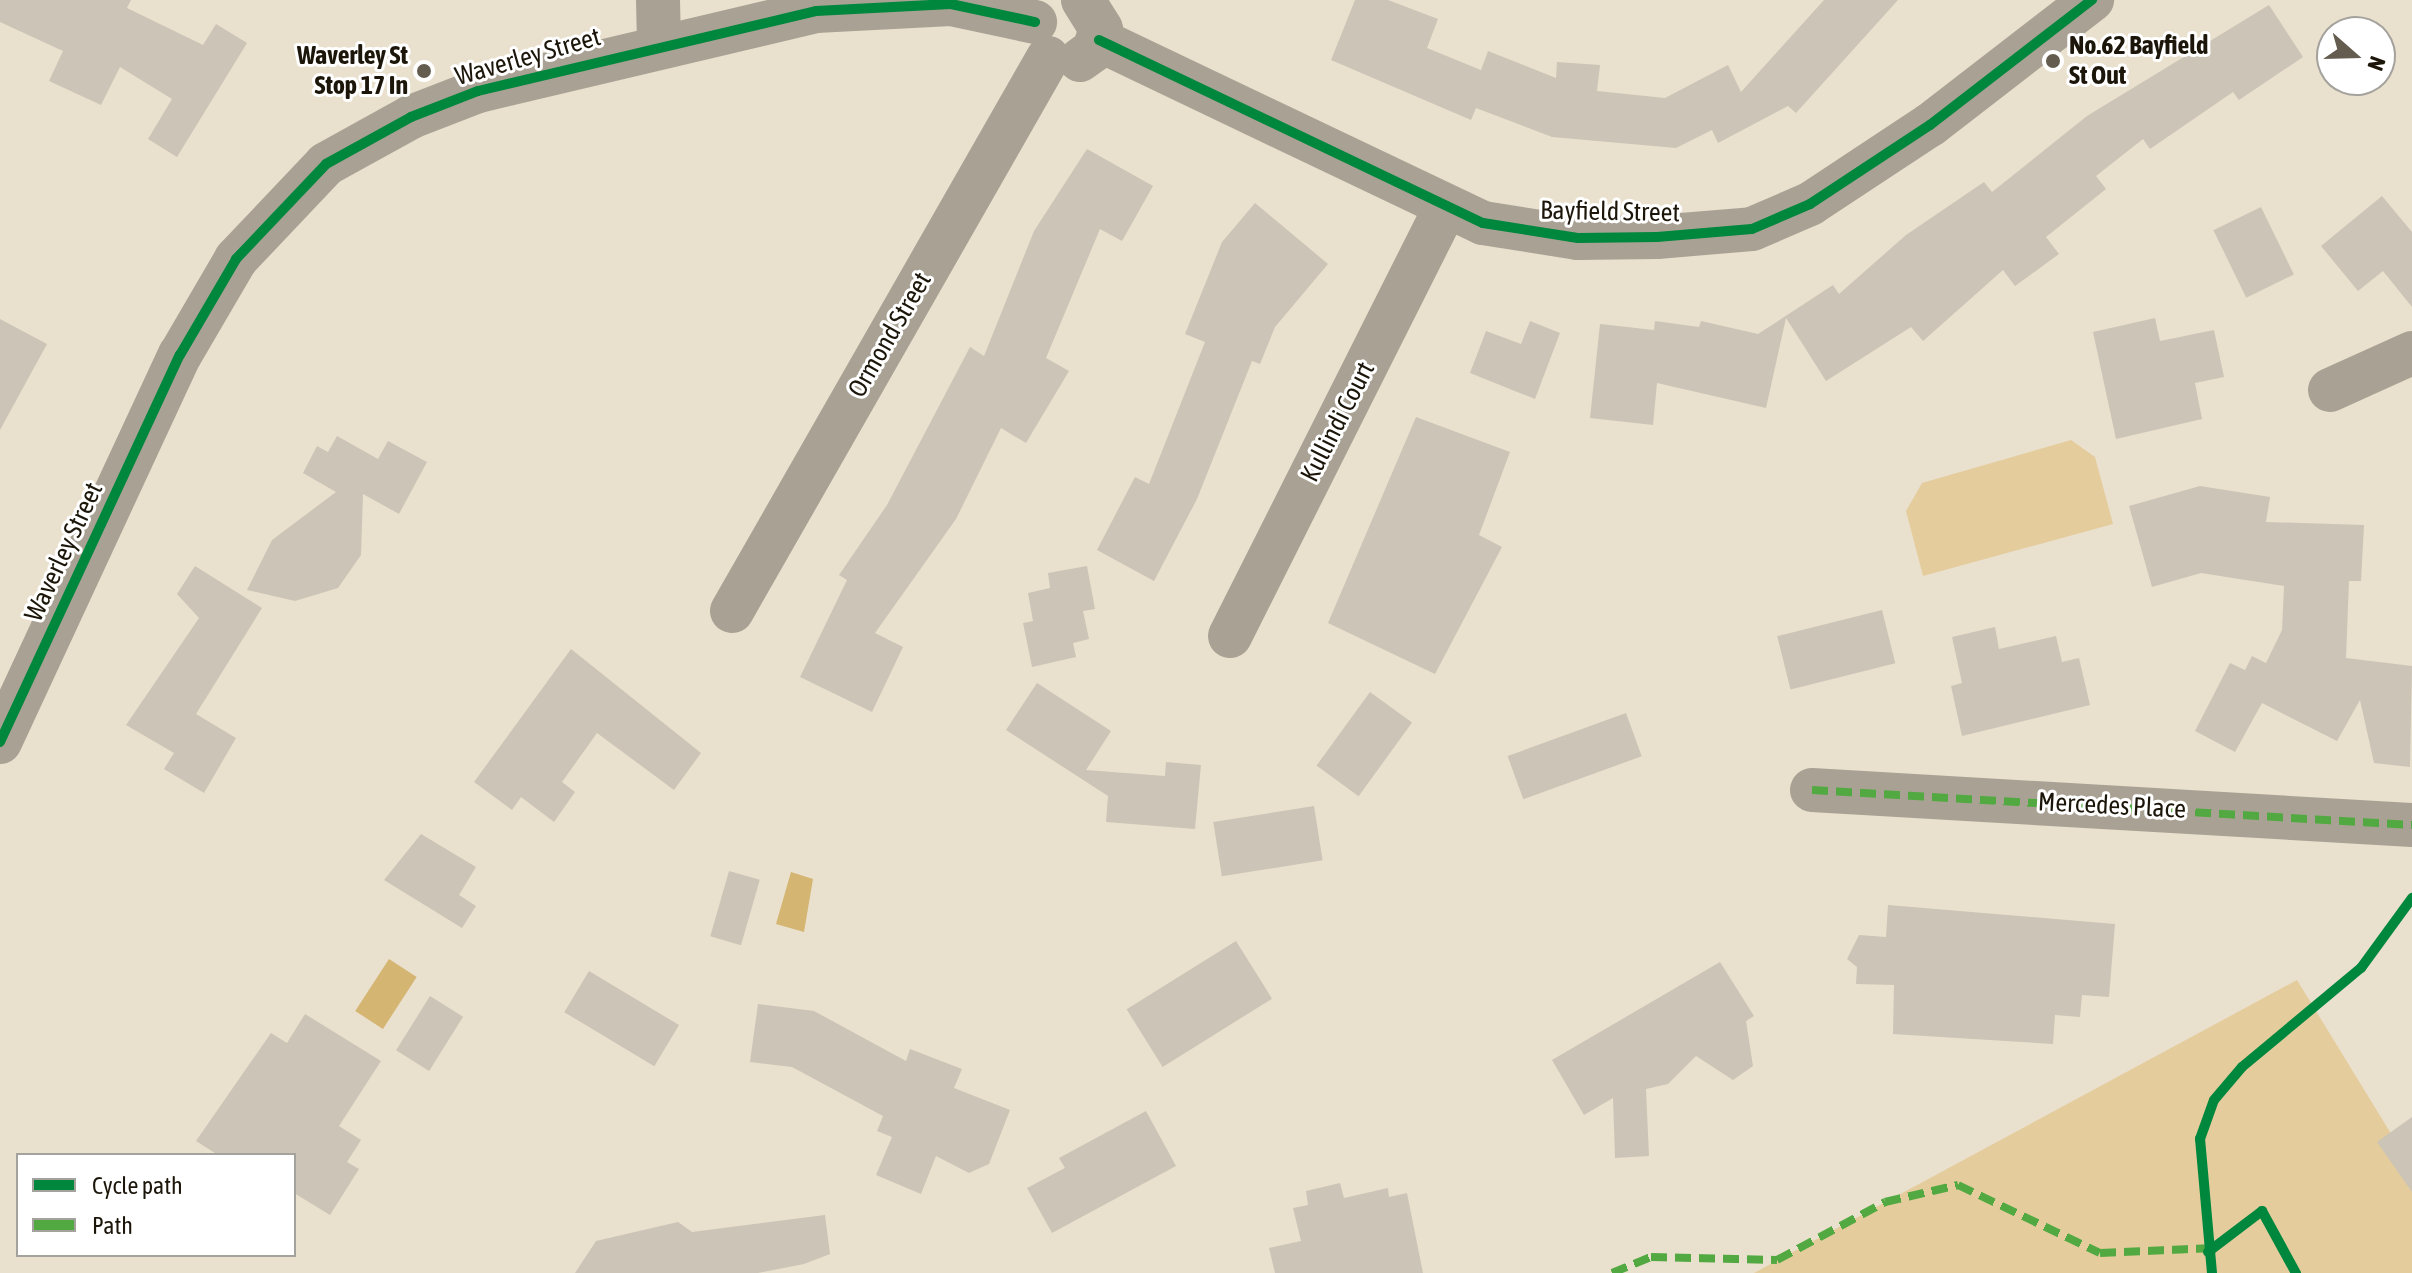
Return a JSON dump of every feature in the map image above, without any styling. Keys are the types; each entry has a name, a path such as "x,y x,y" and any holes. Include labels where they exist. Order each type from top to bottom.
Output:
{"street":[{"path":"658,0 659,44"},
{"name":"Bayfield Street","path":"1088,10 1445,208 1522,232 1578,238 1752,229 1810,204 1930,125 2092,0"},
{"name":"Waverley Street","path":"0,742 180,355 236,259 283,202 326,164 411,117 478,91 659,44 869,5 951,4 1045,27 1075,62 1088,10"},
{"name":"Ormond Street","path":"732,611 1045,27"},
{"name":"Kullindi Court","path":"1230,636 1445,208"},
{"path":"2330,390 2412,353"},
{"name":"Mercedes Place","path":"1812,790 2412,825"}],"shaded area":[{"path":"2071,440 2095,457 2113,524 1923,576 1906,511 1922,483"},
{"path":"791,872 813,879 804,932 776,924"},
{"path":"389,959 417,977 383,1029 355,1011"},
{"path":"2297,980 2412,1168 2412,1273 1754,1273"}],"building":[{"path":"0,0 131,0 127,8 203,45 216,24 247,43 177,157 148,139 172,99 120,67 101,105 49,81 63,51 0,22"},
{"path":"1355,0 1388,0 1438,19 1427,48 1481,70 1488,51 1556,78 1557,62 1600,65 1597,91 1665,98 1728,65 1741,92 1824,0 1898,0 1796,113 1788,106 1718,143 1712,130 1676,148 1552,137 1476,108 1471,120 1331,60"},
{"path":"2269,5 2303,57 2239,100 2233,92 2150,149 2143,139 2096,176 2106,189 2046,237 2059,254 2015,286 2003,270 1923,341 1911,327 1826,381 1786,318 1766,408 1657,383 1653,425 1590,418 1600,324 1654,330 1655,321 1699,327 1701,321 1758,334 1833,285 1839,294 1906,235 1984,182 1992,192 2087,116"},
{"path":"1087,149 1153,186 1122,241 1100,229 1046,358 1069,371 1026,443 1001,428 956,519 875,633 903,647 872,712 800,677 847,580 839,575 887,505 970,347 984,356 1034,231"},
{"path":"2382,196 2412,232 2412,307 2383,271 2358,291 2321,246"},
{"path":"1255,203 1328,264 1275,327 1260,364 1252,361 1197,499 1154,581 1097,550 1135,477 1149,484 1205,342 1185,334 1222,242"},
{"path":"2261,207 2294,274 2246,298 2213,230"},
{"path":"2155,318 2160,341 2214,330 2224,377 2195,383 2202,419 2116,439 2093,332"},
{"path":"0,319 47,344 0,430"},
{"path":"1530,321 1560,333 1535,399 1470,373 1486,331 1521,344"},
{"path":"1416,417 1510,452 1479,535 1502,547 1435,674 1328,623"},
{"path":"337,436 378,459 388,441 427,462 399,514 363,494 361,555 338,588 295,601 247,590 272,540 336,492 303,473 317,446 328,452"},
{"path":"2200,486 2270,497 2266,522 2364,525 2361,581 2349,581 2346,658 2412,666 2410,767 2374,763 2360,700 2337,741 2262,703 2235,752 2195,731 2230,663 2245,670 2252,656 2266,663 2282,630 2284,586 2201,573 2152,587 2129,506"},
{"path":"195,566 262,608 196,714 236,738 204,793 164,769 174,753 126,725 199,618 177,594"},
{"path":"1087,566 1095,609 1083,611 1089,639 1073,643 1076,657 1032,667 1023,623 1033,621 1028,593 1050,588 1048,573"},
{"path":"1882,610 1895,663 1791,689 1777,636"},
{"path":"1995,627 1999,649 2056,636 2062,662 2079,658 2090,705 1962,736 1951,686 1962,683 1952,637"},
{"path":"571,649 701,753 674,790 597,733 562,782 575,792 554,822 521,797 512,810 474,782"},
{"path":"1037,683 1111,731 1086,770 1165,776 1166,762 1201,765 1195,829 1106,822 1108,796 1006,730"},
{"path":"1370,692 1412,723 1359,796 1317,766"},
{"path":"1626,713 1642,756 1523,799 1508,756"},
{"path":"1314,806 1323,860 1222,876 1213,822"},
{"path":"421,834 476,867 459,895 476,906 462,928 384,880"},
{"path":"729,871 760,880 741,945 710,936"},
{"path":"1888,905 2115,924 2109,997 2082,995 2080,1017 2055,1015 2053,1044 1893,1034 1894,985 1856,984 1857,967 1847,959 1859,935 1886,937"},
{"path":"1236,941 1272,999 1163,1067 1127,1009"},
{"path":"1720,962 1754,1016 1746,1021 1753,1066 1733,1080 1696,1056 1668,1084 1646,1089 1649,1156 1615,1158 1613,1098 1584,1115 1552,1060"},
{"path":"589,971 679,1025 654,1066 564,1012"},
{"path":"430,996 463,1017 429,1071 396,1050"},
{"path":"758,1004 814,1011 906,1061 910,1049 962,1069 954,1088 1010,1110 989,1164 969,1173 936,1156 921,1194 876,1175 892,1137 877,1131 883,1116 792,1067 750,1062"},
{"path":"305,1014 381,1061 339,1126 361,1140 347,1162 359,1169 330,1215 296,1194 296,1153 215,1153 196,1141 271,1033 287,1043"},
{"path":"1146,1111 1176,1166 1052,1233 1027,1188 1065,1168 1059,1158"},
{"path":"2412,1117 2412,1192 2377,1142"},
{"path":"1340,1183 1344,1198 1388,1188 1389,1197 1407,1193 1423,1273 1275,1273 1269,1248 1301,1241 1293,1208 1308,1205 1306,1191"},
{"path":"825,1215 830,1254 804,1264 758,1273 575,1273 596,1241 678,1222 692,1232"}],"marked path":[{"path":"1812,790 2412,825"},
{"path":"1612,1273 1651,1257 1777,1260 1885,1202 1958,1185 2100,1253 2214,1248"}],"cycle path":[{"path":"1099,40 1483,223 1578,238 1657,237 1752,229 1810,204 1930,125 2092,0"},
{"path":"0,742 180,355 236,259 326,164 411,117 478,91 816,11 951,4 1035,22"},
{"path":"2212,1273 2200,1139 2214,1100 2242,1067 2361,968 2412,898"},
{"path":"2208,1252 2262,1211 2296,1273"}],"place":[{"name":"No.62 Bayfield St Out","path":"2053,61"},
{"name":"Waverley St Stop 17 In","path":"424,71"}]}
